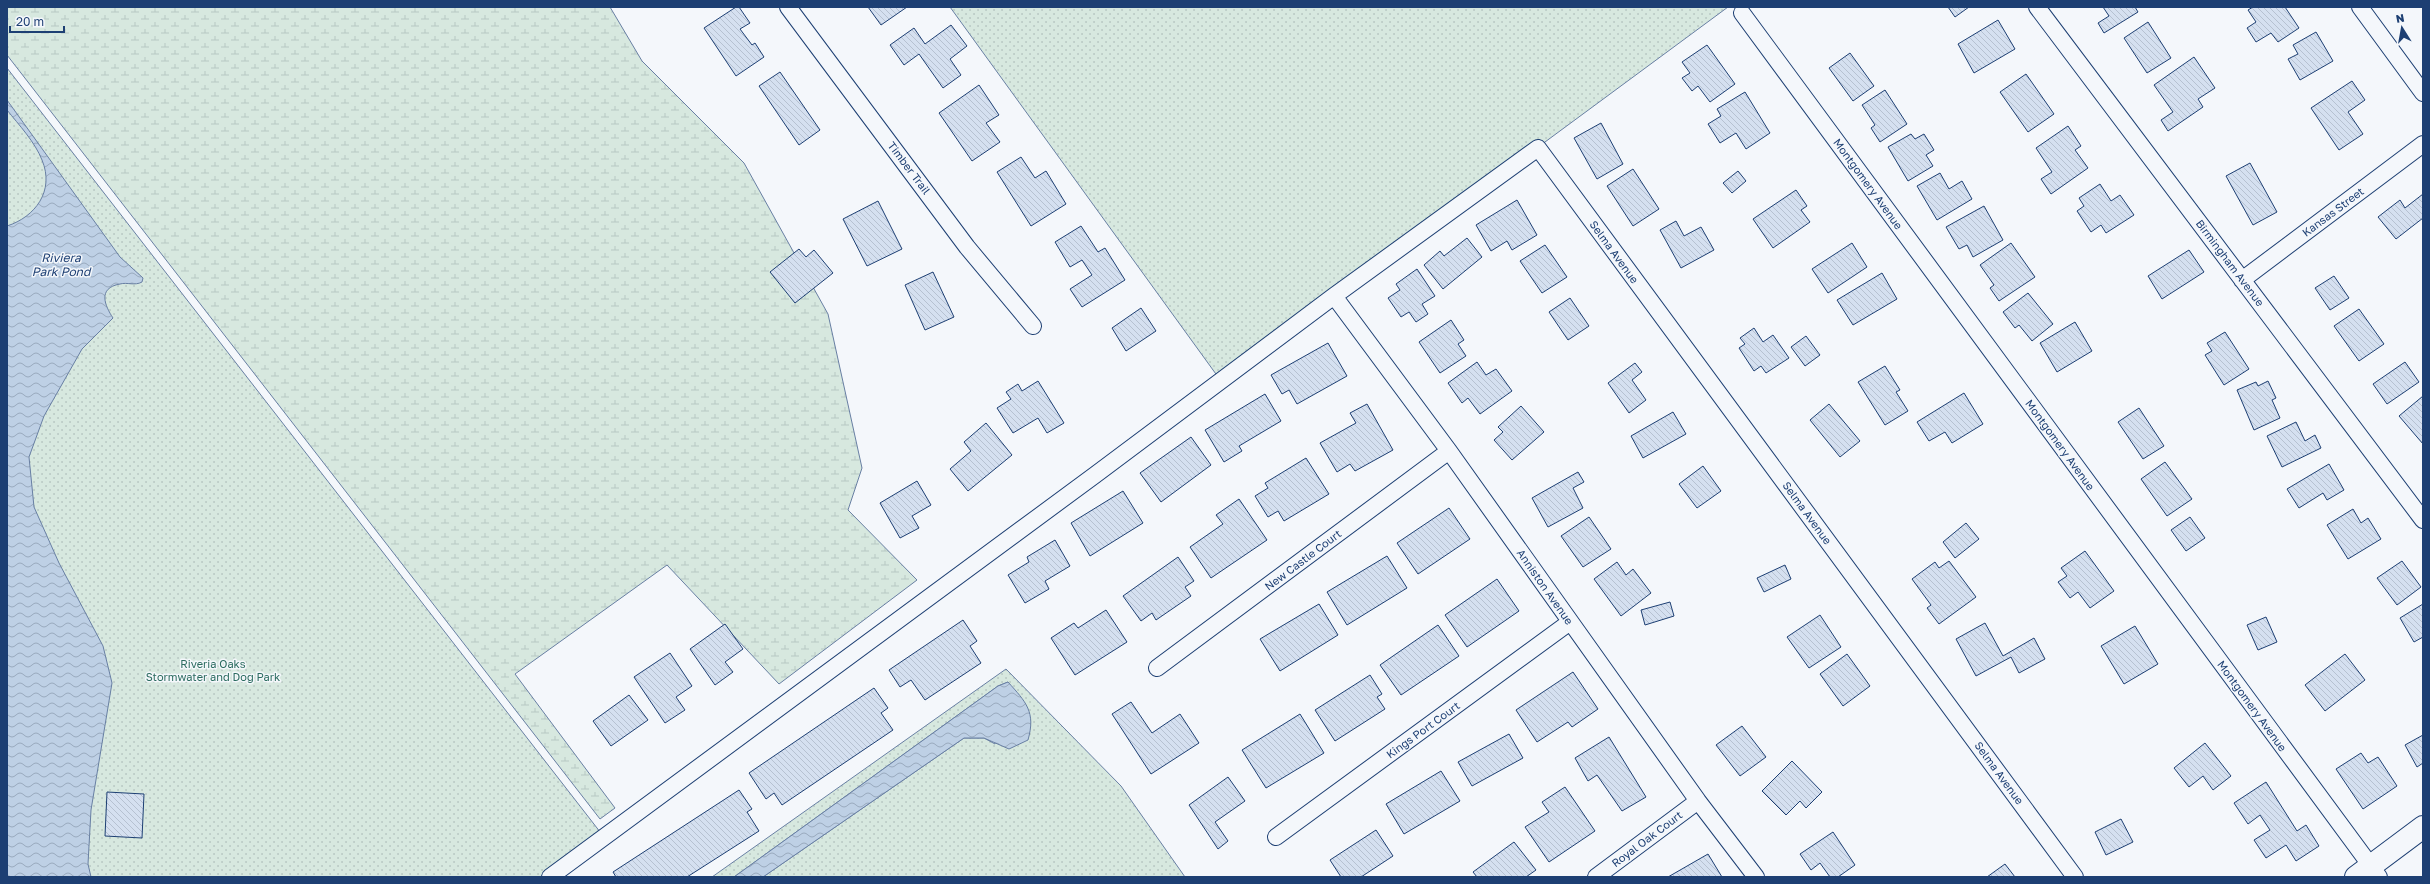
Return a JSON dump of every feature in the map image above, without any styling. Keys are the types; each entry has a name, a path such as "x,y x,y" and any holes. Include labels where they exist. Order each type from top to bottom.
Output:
{"street":[{"name":"Timber Trail","path":"788,7 967,247 1033,326"},
{"name":"Birmingham Avenue","path":"2037,7 2423,520"},
{"path":"2360,7 2423,93"},
{"name":"Montgomery Avenue","path":"1742,13 2369,874"},
{"name":"Kansas Street","path":"2242,280 2423,144"},
{"name":"Selma Avenue","path":"1334,296 1538,148 2075,877"},
{"path":"550,877 1095,476 1334,296"},
{"name":"Anniston Avenue","path":"1334,296 1449,451 1698,801 1756,877"},
{"name":"New Castle Court","path":"1157,668 1449,451"},
{"name":"Kings Port Court","path":"1276,837 1570,622"},
{"name":"Royal Oak Court","path":"1596,877 1698,801"},
{"path":"2369,874 2423,827"}],"green space":[{"path":"7,7 610,7 642,61 744,163 828,314 862,468 848,510 917,580 779,684 667,565 515,674 615,808 600,819 7,55"},
{"path":"950,7 1728,7 1221,381"},
{"name":"Riveria Oaks Stormwater and Dog Park","path":"7,68 604,837 550,877 7,877"},
{"path":"1006,669 1121,786 1185,877 763,877 964,738 984,738 995,744 1008,682 998,686 734,877 712,877"}],"water":[{"name":"Riviera Park Pond","path":"7,100 120,257 143,278 142,282 139,283 125,283 108,289 105,298 107,308 113,318 82,349 44,416 29,457 34,507 59,563 103,646 112,683 91,810 88,864 91,877 7,877 7,226 17,222 34,209 44,192 46,182 45,171 39,153 7,110"},
{"path":"1008,682 1028,708 1031,722 1028,740 1009,749 984,738 964,738 763,877 734,877 998,686"}],"building":[{"path":"736,7 739,7 750,23 740,29 752,45 755,43 764,57 736,76 704,28"},
{"path":"868,7 907,7 881,25"},
{"path":"1948,7 1969,7 1955,17"},
{"path":"2103,7 2135,7 2138,12 2104,33 2098,23 2109,16"},
{"path":"2253,7 2285,7 2299,28 2278,42 2271,33 2256,42 2247,28 2256,22 2248,10"},
{"path":"1998,20 2015,49 1974,73 1958,44"},
{"path":"2148,22 2171,58 2147,73 2124,38"},
{"path":"951,25 967,46 950,59 961,75 943,88 919,54 904,65 890,45 914,28 925,44"},
{"path":"2316,32 2333,61 2300,80 2288,59 2298,54 2293,45"},
{"path":"1707,45 1735,84 1710,102 1698,86 1692,91 1682,78 1690,73 1682,62"},
{"path":"1850,53 1874,86 1853,101 1829,68"},
{"path":"2194,57 2215,88 2198,99 2203,107 2168,131 2161,120 2173,112 2154,85"},
{"path":"780,72 820,130 799,145 759,86"},
{"path":"2026,74 2054,114 2028,132 2000,92"},
{"path":"2352,81 2365,100 2348,112 2363,134 2339,150 2311,108"},
{"path":"979,85 999,115 986,123 1000,142 972,161 939,113"},
{"path":"1885,90 1907,124 1880,142 1871,128 1875,125 1862,105"},
{"path":"1745,92 1770,133 1746,149 1736,133 1720,143 1708,124 1721,116 1717,109"},
{"path":"1601,123 1623,164 1597,179 1574,138"},
{"path":"2068,126 2081,146 2075,150 2088,168 2051,194 2041,179 2052,172 2036,148"},
{"path":"1911,134 1915,139 1924,134 1934,150 1926,155 1933,166 1908,181 1888,147"},
{"path":"1021,157 1035,178 1046,171 1066,204 1031,226 997,172"},
{"path":"2250,163 2277,212 2253,225 2226,176"},
{"path":"1633,169 1659,209 1633,226 1607,186"},
{"path":"1738,171 1746,181 1732,193 1723,183"},
{"path":"1940,173 1949,189 1962,181 1972,199 1937,220 1917,186"},
{"path":"2100,184 2111,201 2120,195 2134,215 2106,233 2101,225 2091,232 2077,211 2084,206 2079,198"},
{"path":"1796,190 1807,206 1801,210 1810,222 1773,248 1753,219"},
{"path":"2423,194 2423,218 2396,239 2378,217 2400,200 2405,208"},
{"path":"1517,200 1537,235 1512,250 1507,241 1491,251 1476,225"},
{"path":"878,201 902,249 867,266 843,219"},
{"path":"1984,206 2003,240 1973,257 1967,245 1959,249 1946,227"},
{"path":"1676,221 1684,236 1701,227 1714,250 1681,268 1660,230"},
{"path":"1081,226 1098,252 1105,248 1125,280 1082,307 1070,289 1092,275 1082,260 1070,267 1055,242"},
{"path":"1467,238 1482,257 1443,289 1424,265 1440,251 1444,256"},
{"path":"1852,243 1867,267 1828,293 1812,269"},
{"path":"2011,243 2035,277 1999,301 1990,288 1994,285 1980,265"},
{"path":"1545,245 1567,277 1542,293 1520,261"},
{"path":"799,249 806,257 814,250 833,273 795,303 770,272"},
{"path":"2189,250 2204,272 2162,299 2148,276"},
{"path":"1417,269 1435,296 1422,304 1428,314 1416,322 1409,312 1401,317 1388,298 1400,290 1396,284"},
{"path":"933,272 954,317 925,330 905,285"},
{"path":"1882,273 1897,299 1853,325 1837,300"},
{"path":"2334,276 2349,298 2330,310 2315,288"},
{"path":"2028,293 2053,324 2032,341 2019,325 2015,328 2003,312"},
{"path":"1570,298 1589,326 1568,340 1549,312"},
{"path":"1141,308 1156,331 1126,351 1112,328"},
{"path":"2359,309 2384,344 2359,361 2334,326"},
{"path":"1451,320 1464,340 1458,344 1466,356 1440,373 1419,342"},
{"path":"2075,322 2092,351 2057,372 2040,343"},
{"path":"1754,328 1763,342 1773,335 1789,358 1766,373 1761,366 1754,371 1739,348 1745,344 1740,338"},
{"path":"2225,332 2249,369 2224,385 2205,355 2212,351 2207,343"},
{"path":"1806,336 1820,355 1805,366 1791,347"},
{"path":"1328,343 1347,376 1297,404 1289,390 1282,394 1271,375"},
{"path":"1477,362 1486,375 1496,369 1512,391 1480,414 1468,398 1462,403 1448,383"},
{"path":"2405,362 2419,382 2387,404 2373,384"},
{"path":"1635,363 1642,372 1632,380 1646,400 1629,413 1608,383"},
{"path":"1885,366 1900,390 1896,392 1908,411 1885,425 1858,382"},
{"path":"1038,381 1064,423 1047,433 1038,418 1013,433 997,408 1011,399 1006,392 1018,384 1022,391"},
{"path":"2268,381 2276,398 2272,400 2280,418 2254,430 2237,390 2256,382 2258,386"},
{"path":"1964,393 1983,424 1952,443 1945,432 1929,441 1917,422"},
{"path":"1265,394 1281,421 1239,446 1242,451 1224,462 1205,430"},
{"path":"2423,396 2423,444 2399,416"},
{"path":"1367,404 1393,450 1355,471 1350,464 1337,472 1320,443 1356,423 1350,413"},
{"path":"1829,404 1860,441 1840,457 1810,420"},
{"path":"1521,406 1544,432 1512,460 1494,440 1503,432 1498,427"},
{"path":"2139,408 2164,446 2143,459 2118,422"},
{"path":"1673,412 1686,434 1643,458 1631,436"},
{"path":"2296,422 2305,441 2315,435 2321,448 2282,467 2267,436"},
{"path":"986,423 1012,455 968,491 950,469 971,451 964,442"},
{"path":"1191,437 1211,465 1161,502 1140,473"},
{"path":"1306,458 1329,494 1284,521 1278,511 1268,517 1255,496 1268,488 1265,483"},
{"path":"2165,462 2192,499 2167,516 2141,479"},
{"path":"2329,464 2344,490 2327,500 2323,493 2299,508 2287,489"},
{"path":"1703,466 1721,491 1697,508 1679,484"},
{"path":"1578,472 1584,482 1573,488 1583,508 1548,527 1532,498"},
{"path":"917,481 931,505 912,516 919,528 900,538 880,503"},
{"path":"1123,491 1143,523 1090,556 1071,523"},
{"path":"1239,499 1267,540 1211,578 1190,547 1223,524 1216,515"},
{"path":"1449,508 1470,539 1418,574 1397,543"},
{"path":"2353,509 2361,523 2368,518 2381,539 2348,559 2327,525"},
{"path":"1589,517 1611,549 1583,567 1561,536"},
{"path":"2190,517 2205,538 2186,551 2171,530"},
{"path":"1966,523 1979,539 1955,558 1943,542"},
{"path":"1055,540 1070,566 1045,581 1049,589 1025,603 1008,575 1029,562 1027,557"},
{"path":"2085,551 2114,591 2090,608 2078,592 2070,598 2058,582 2067,576 2061,568"},
{"path":"1387,556 1407,588 1347,625 1327,592"},
{"path":"1178,557 1194,581 1185,587 1191,596 1156,620 1152,613 1141,621 1123,596"},
{"path":"1949,561 1976,597 1939,624 1927,608 1931,605 1912,579 1935,562 1939,568"},
{"path":"2402,561 2421,587 2397,605 2377,578"},
{"path":"1617,562 1626,575 1633,569 1651,593 1621,616 1594,579"},
{"path":"1785,565 1791,579 1764,592 1757,578"},
{"path":"1497,579 1519,611 1467,647 1445,615"},
{"path":"1670,602 1674,616 1645,625 1641,610"},
{"path":"1319,604 1338,635 1280,671 1260,639"},
{"path":"2423,604 2423,637 2414,642 2400,618"},
{"path":"1106,610 1127,642 1075,675 1051,638 1074,623 1078,628"},
{"path":"1820,615 1841,647 1809,668 1787,637"},
{"path":"2266,617 2277,642 2258,650 2247,625"},
{"path":"963,620 977,641 970,646 981,663 925,700 911,680 900,687 889,670"},
{"path":"1985,623 2003,656 2034,638 2045,659 2019,673 2011,657 1976,676 1956,639"},
{"path":"725,624 743,649 725,662 733,672 715,685 690,649"},
{"path":"1438,625 1459,656 1401,695 1380,665"},
{"path":"2135,626 2158,664 2124,684 2101,646"},
{"path":"670,653 692,686 676,697 685,710 665,723 634,677"},
{"path":"1847,654 1870,686 1843,706 1820,674"},
{"path":"2345,654 2365,680 2325,711 2305,685"},
{"path":"1573,672 1598,709 1572,727 1568,722 1537,742 1516,710"},
{"path":"1370,675 1382,694 1377,697 1385,709 1335,741 1315,710"},
{"path":"874,688 888,708 881,713 893,730 782,805 774,793 766,799 749,773"},
{"path":"629,695 648,720 611,746 593,721"},
{"path":"1131,702 1152,733 1180,714 1199,743 1151,774 1112,714"},
{"path":"1300,714 1324,753 1266,788 1242,750"},
{"path":"1742,726 1766,757 1740,776 1716,745"},
{"path":"1509,734 1523,758 1472,786 1458,762"},
{"path":"2423,735 2423,763 2417,767 2405,745"},
{"path":"1609,737 1646,797 1622,811 1597,775 1588,781 1575,758"},
{"path":"2205,743 2231,776 2213,790 2203,776 2189,787 2174,768"},
{"path":"2361,753 2368,763 2378,757 2397,786 2363,809 2336,769"},
{"path":"1792,761 1822,792 1806,808 1800,801 1786,815 1762,791"},
{"path":"1441,771 1460,801 1404,834 1386,804"},
{"path":"1228,777 1245,801 1215,822 1228,841 1218,849 1189,805"},
{"path":"2266,782 2297,831 2306,825 2319,846 2296,861 2286,845 2266,858 2254,840 2270,830 2260,815 2248,824 2234,803"},
{"path":"1565,787 1595,831 1549,862 1525,827 1549,812 1542,802"},
{"path":"739,790 752,809 747,812 759,831 687,877 616,877 613,872"},
{"path":"107,792 144,794 142,838 105,836"},
{"path":"2121,819 2133,842 2106,855 2095,832"},
{"path":"1376,830 1393,856 1361,877 1341,877 1330,860"},
{"path":"1833,832 1855,865 1838,877 1830,877 1820,863 1811,870 1800,854"},
{"path":"1514,842 1536,870 1526,877 1477,877 1473,872"},
{"path":"1708,854 1722,877 1668,877"},
{"path":"2005,864 2015,877 1987,877"}]}
